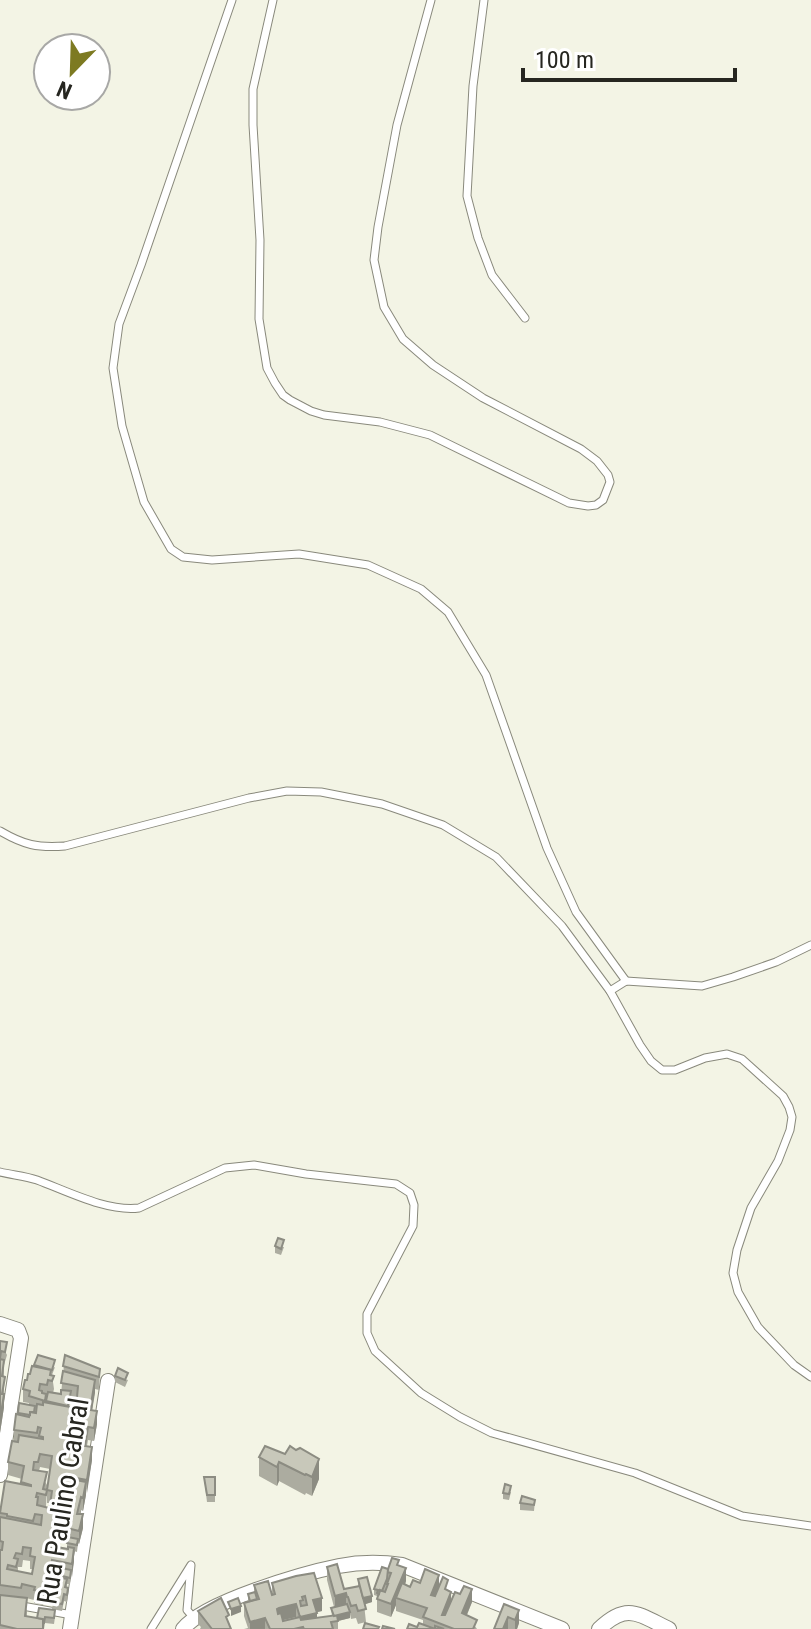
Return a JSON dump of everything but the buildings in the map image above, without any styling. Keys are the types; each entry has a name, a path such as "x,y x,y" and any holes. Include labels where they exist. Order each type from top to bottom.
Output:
{"street":[{"path":"0,1324 18,1330 21,1338 0,1475"},
{"name":"Rua Paulino Cabral","path":"71,1622 108,1381"},
{"path":"188,1624 219,1604 265,1587 339,1566 383,1562 402,1565 562,1629"},
{"path":"599,1629 610,1619 628,1612 669,1629"}],"lane":[{"path":"232,0 119,324 113,368 122,426 144,502 171,549 183,557 212,560 299,554 368,565 421,589 448,612 486,675 547,848 576,912 626,981"},
{"path":"273,0 253,89 253,125 260,240 259,319 267,368 275,383 283,395 311,411 380,422 430,435 569,503 596,505 603,500 610,482 597,461 581,449 483,398 433,365 403,339 384,307 374,260 378,227 403,101 431,0"},
{"path":"484,0 473,86 467,196 492,275 525,318"},
{"path":"0,831 17,841 40,848 65,846 249,798 287,791 321,792 382,804 443,825 496,857 562,926 610,991 651,1061 662,1070 675,1070 705,1058 727,1054 742,1059 783,1096 792,1117 790,1130 778,1161 751,1208 733,1273 738,1292 758,1327 794,1365 811,1377"},
{"path":"610,991 626,981 702,986 748,972 811,945"},
{"path":"0,1172 125,1209 139,1208 225,1168 254,1165 396,1184 410,1193 414,1205 413,1226 367,1314 367,1333 375,1351 421,1393 492,1433 635,1473 742,1516 811,1526"},
{"path":"151,1629 191,1565 188,1624"},
{"path":"0,1602 71,1622"}]}
